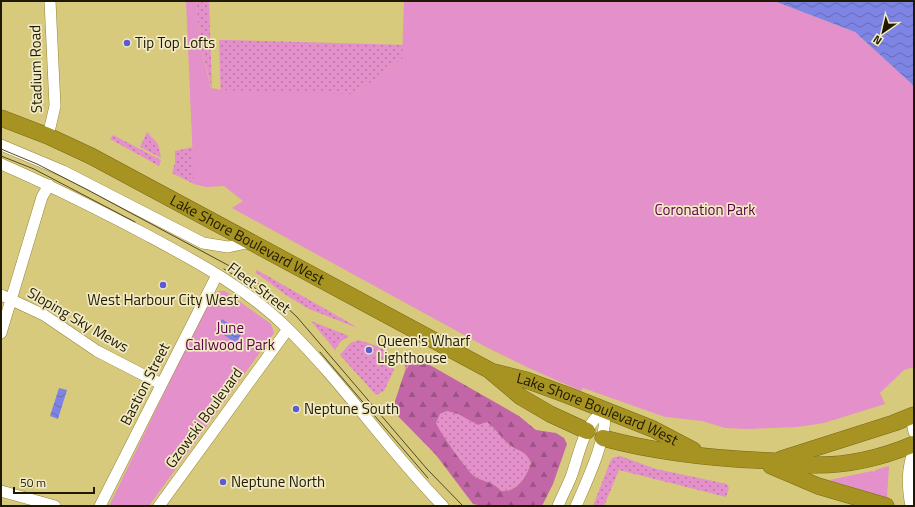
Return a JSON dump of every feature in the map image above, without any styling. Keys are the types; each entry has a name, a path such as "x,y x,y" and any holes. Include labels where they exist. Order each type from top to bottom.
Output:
{"highway":[{"name":"Lake Shore Boulevard West","path":"1,118 48,136 91,156 489,370 521,397 550,414 587,431"},
{"name":"Lake Shore Boulevard West","path":"489,370 526,380 653,429 702,455"},
{"name":"Lake Shore Boulevard West","path":"768,461 913,421"},
{"name":"Lake Shore Boulevard West","path":"603,438 640,448 743,461 768,461 809,465 842,464 873,458 914,444"},
{"path":"768,461 818,486 886,506"}],"street":[{"name":"Stadium Road","path":"48,136 55,106 50,1"},
{"name":"Fleet Street","path":"1,145 63,171 203,243 228,247 251,242"},
{"name":"Fleet Street","path":"1,164 49,185 194,260 255,300 288,329 443,506"},
{"path":"1,333 42,197 49,185"},
{"name":"Bastion Street","path":"100,506 217,275"},
{"name":"Sloping Sky Mews","path":"1,295 44,315 97,351 161,384"},
{"name":"Gzowski Boulevard","path":"159,506 288,329"},
{"path":"558,506 587,431 599,415 604,411 606,419 603,438 576,506"},
{"path":"911,506 907,485 908,472 914,449"},
{"path":"1,491 6,496 55,506"}],"green space":[{"name":"Coronation Park","path":"186,1 196,1 200,43 211,88 222,90 355,94 402,59 404,1 774,1 855,32 914,86 914,367 904,370 880,393 885,404 824,423 797,427 748,429 725,428 702,421 665,417 583,388 581,391 486,347 232,208 243,201 224,186 207,187 194,184"},
{"path":"196,1 209,1 212,89 200,43"},
{"path":"219,40 408,45 402,59 355,94 351,101 221,105"},
{"path":"190,88 207,187 194,184 172,173 175,163 175,151 193,147"},
{"path":"147,132 158,144 161,158 140,147"},
{"path":"113,135 161,160 159,166 110,139"},
{"path":"257,270 355,327 309,309 286,295 255,272"},
{"name":"June Callwood Park","path":"218,291 225,291 271,324 274,333 149,506 109,506 211,297"},
{"path":"311,321 349,336 340,342 335,350"},
{"path":"359,340 380,347 390,354 394,370 384,391 376,395 340,355 350,343"},
{"path":"411,355 428,364 409,365 405,371 404,356"},
{"path":"428,364 519,416 536,430 556,433 564,438 567,444 553,484 542,506 483,506 473,504 436,455 392,410 405,371 409,365","holes":["447,411 458,414 478,425 487,422 510,445 527,455 531,463 527,473 520,483 512,489 501,491 498,487 491,483 474,476 465,466 436,423 440,414"]},
{"path":"447,411 458,414 478,425 487,422 510,445 524,452 531,463 527,473 520,483 512,489 501,491 498,487 491,483 474,476 454,451 436,423 440,414"},
{"path":"620,456 656,469 727,484 729,488 726,497 619,470 604,506 593,506 612,458"},
{"path":"889,466 887,498 829,480 872,471 874,472 875,470"}],"water":[{"path":"774,1 914,1 914,86 855,32"},
{"path":"222,319 242,333 236,343 215,329"},
{"path":"59,388 67,390 58,419 50,416"}],"tram line":[{"path":"1,149 37,164 88,190 237,270 269,291 297,317 427,469 463,506"},
{"path":"1,156 34,169 135,222"},
{"path":"224,269 255,288 275,304"},
{"path":"320,352 428,478"}],"place":[{"name":"Tip Top Lofts","path":"127,43"},
{"name":"West Harbour City West","path":"163,285"},
{"name":"Queen's Wharf Lighthouse","path":"369,350"},
{"name":"Neptune South","path":"296,409"},
{"name":"Neptune North","path":"223,482"}]}
